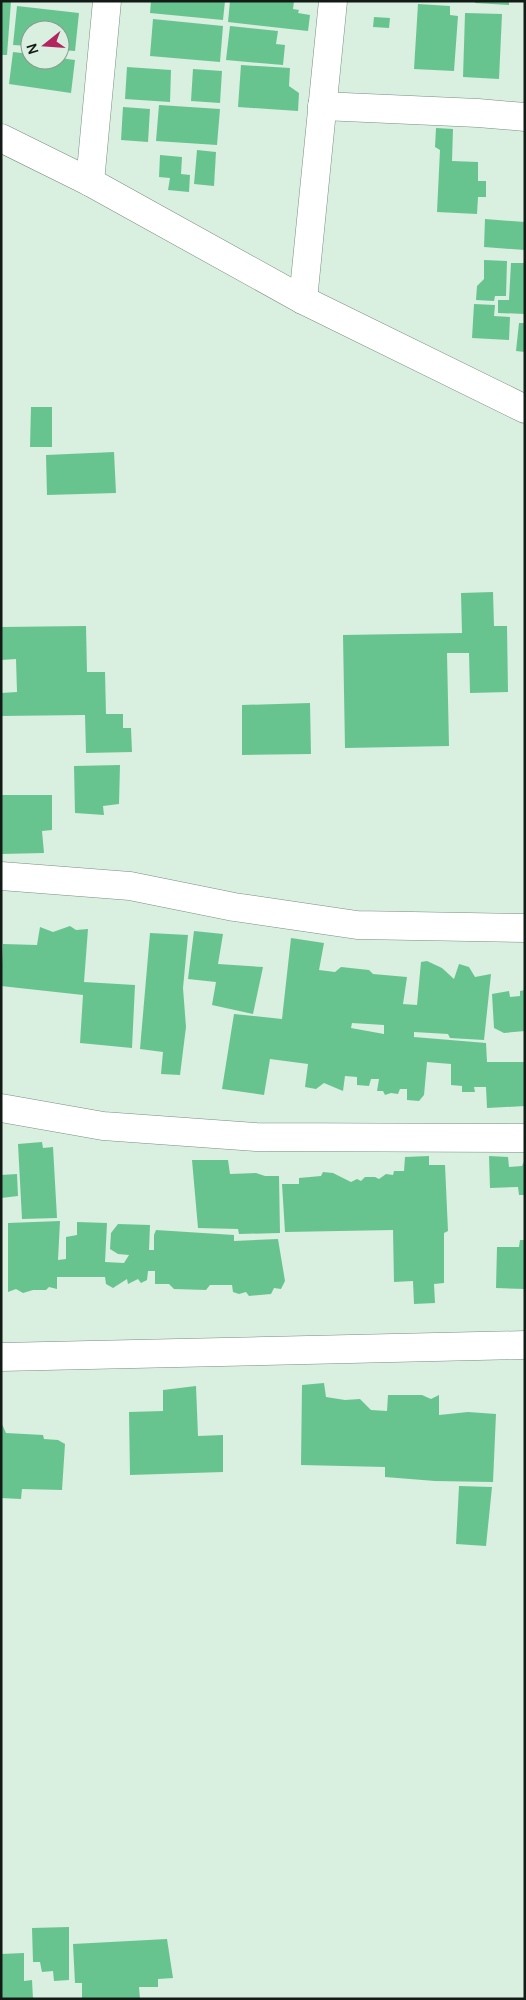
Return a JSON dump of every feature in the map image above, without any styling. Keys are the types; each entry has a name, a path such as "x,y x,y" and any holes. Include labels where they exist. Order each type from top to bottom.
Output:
{"street":[{"path":"90,182 107,1"},
{"path":"303,300 333,1"},
{"path":"322,106 478,113 525,118"},
{"path":"1,138 90,182 303,300 525,409"},
{"path":"1,876 130,886 234,907 357,925 525,928"},
{"path":"1,1108 103,1126 256,1137 525,1138"},
{"path":"1,1357 525,1345"}],"building":[{"path":"1,1 11,1 7,55 1,55"},
{"path":"151,1 225,1 223,20 150,13"},
{"path":"230,1 294,1 293,9 299,10 298,13 310,15 308,31 228,22"},
{"path":"475,1 509,1 509,5 475,3"},
{"path":"418,4 450,6 450,15 458,16 454,71 414,69"},
{"path":"17,6 79,13 75,51 70,51 70,20 20,20 20,45 13,45"},
{"path":"465,13 502,14 499,79 463,77"},
{"path":"374,17 390,18 389,28 373,27"},
{"path":"153,19 223,26 220,62 150,56"},
{"path":"230,26 278,31 276,44 285,45 283,65 226,60"},
{"path":"13,52 20,53 20,70 70,70 70,59 75,60 71,93 9,84"},
{"path":"241,65 290,68 289,86 299,93 298,111 238,107"},
{"path":"127,67 171,70 170,102 125,99"},
{"path":"193,69 222,71 220,103 191,101"},
{"path":"159,105 220,109 217,145 156,141"},
{"path":"123,107 150,109 148,142 121,140"},
{"path":"436,128 453,129 452,161 478,162 478,181 486,181 486,197 478,197 477,214 437,212 440,150 435,147"},
{"path":"197,150 216,152 214,186 194,184"},
{"path":"160,155 182,157 181,174 190,175 189,192 168,190 170,178 159,177"},
{"path":"485,219 525,222 525,250 484,247"},
{"path":"484,260 507,261 506,296 495,296 494,301 476,300 477,286 484,279"},
{"path":"511,263 525,263 525,314 498,313 498,300 509,300"},
{"path":"474,304 495,305 494,316 510,317 509,340 472,338"},
{"path":"519,323 525,323 525,352 516,351"},
{"path":"31,407 52,407 52,447 30,447"},
{"path":"114,452 116,493 47,495 46,455"},
{"path":"493,592 494,626 507,626 508,692 470,693 469,653 447,653 449,746 345,748 343,635 462,633 461,593"},
{"path":"86,626 87,672 105,672 106,714 123,714 123,728 131,728 132,752 86,753 85,715 1,716 1,693 17,692 16,659 1,660 1,627"},
{"path":"310,703 311,754 242,755 242,705"},
{"path":"120,765 119,804 103,806 104,815 75,813 74,766"},
{"path":"1,795 52,795 52,830 42,831 44,853 1,854"},
{"path":"70,926 76,930 88,929 84,982 135,985 132,1048 80,1043 83,995 1,986 3,944 37,945 40,927 53,932"},
{"path":"194,931 223,934 218,964 263,967 253,1014 212,1005 216,982 188,979"},
{"path":"150,933 188,935 183,988 186,1027 180,1075 161,1074 163,1052 140,1049"},
{"path":"291,938 324,943 319,970 335,972 341,967 369,970 373,974 407,977 403,1004 417,1005 421,962 427,961 442,968 454,979 459,964 469,967 475,977 491,974 484,1040 450,1038 448,1034 414,1032 414,1037 486,1043 487,1062 525,1062 525,1106 487,1108 486,1087 474,1087 475,1092 462,1092 462,1086 451,1085 451,1064 427,1062 424,1095 419,1101 407,1100 407,1089 400,1089 398,1094 391,1093 385,1095 383,1091 377,1091 379,1079 371,1079 369,1086 357,1085 357,1077 345,1076 343,1091 324,1083 316,1089 305,1087 308,1064 270,1059 264,1095 222,1089 234,1014 282,1019","holes":["352,1023 384,1025 384,1034 351,1028"]},
{"path":"525,990 525,1031 504,1033 494,1028 492,994 509,991 510,997 520,996 520,991"},
{"path":"42,1142 43,1148 53,1147 57,1218 22,1219 18,1144"},
{"path":"429,1156 429,1165 445,1165 448,1231 444,1233 444,1283 434,1284 435,1303 414,1304 413,1281 394,1282 393,1230 285,1232 282,1184 299,1184 299,1178 321,1176 323,1172 333,1173 351,1182 357,1179 361,1181 365,1177 379,1179 386,1174 393,1175 394,1171 404,1171 405,1157"},
{"path":"489,1156 508,1157 509,1167 522,1166 525,1159 525,1195 519,1195 518,1187 490,1188"},
{"path":"192,1160 228,1160 230,1174 256,1173 265,1176 279,1176 280,1233 239,1234 238,1229 198,1228"},
{"path":"17,1174 18,1196 1,1198 1,1175"},
{"path":"60,1221 58,1260 66,1259 66,1237 77,1235 77,1222 107,1223 105,1262 124,1263 129,1255 118,1254 110,1249 111,1233 118,1224 150,1225 149,1250 154,1250 156,1230 234,1235 234,1241 278,1239 285,1281 281,1289 274,1288 271,1294 249,1296 246,1292 239,1294 233,1292 232,1285 210,1285 206,1290 174,1289 169,1284 155,1284 155,1271 148,1271 147,1280 141,1283 138,1279 128,1284 127,1279 113,1288 106,1284 105,1277 57,1277 57,1289 49,1287 46,1290 33,1290 23,1293 16,1289 8,1292 8,1223"},
{"path":"520,1240 525,1240 525,1289 496,1288 497,1247 519,1247"},
{"path":"324,1383 326,1397 345,1400 360,1399 371,1410 387,1411 388,1395 422,1395 431,1399 439,1395 439,1415 468,1412 496,1414 493,1482 435,1481 385,1477 385,1467 301,1465 302,1385"},
{"path":"196,1386 198,1436 223,1435 223,1472 130,1475 129,1412 163,1411 163,1390"},
{"path":"1,1422 6,1433 43,1435 44,1439 58,1440 65,1444 62,1490 22,1489 21,1499 1,1498"},
{"path":"459,1486 492,1487 486,1546 456,1544"},
{"path":"69,1927 69,1980 54,1981 53,1971 42,1972 40,1962 33,1962 32,1928"},
{"path":"167,1939 173,1978 158,1979 158,1987 139,1987 140,1999 82,1999 82,1983 75,1983 73,1944"},
{"path":"24,1953 24,1981 32,1980 33,1999 1,1999 1,1954"}]}
